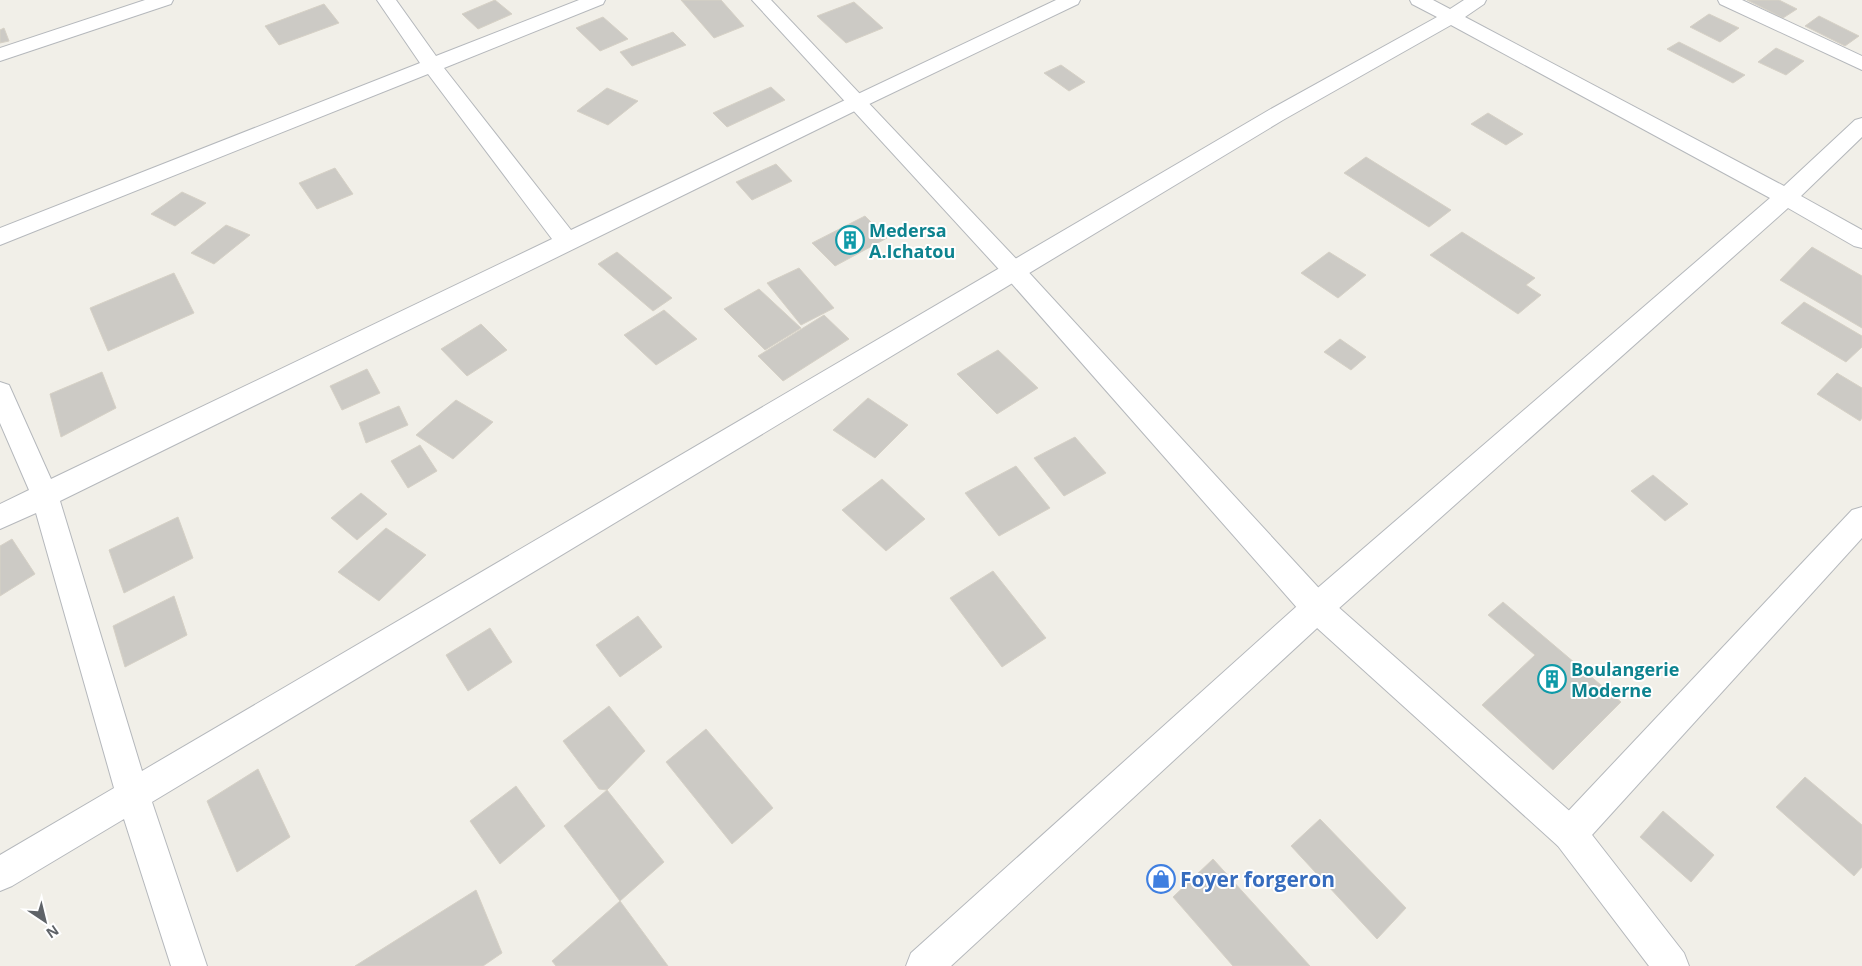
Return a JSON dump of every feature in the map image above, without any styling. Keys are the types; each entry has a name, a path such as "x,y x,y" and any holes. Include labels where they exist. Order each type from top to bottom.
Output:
{"street":[{"path":"0,54 164,0"},
{"path":"386,0 432,65 567,242"},
{"path":"0,237 596,0"},
{"path":"761,0 1014,271 1317,608 1570,834 1671,966"},
{"path":"0,517 856,102 1071,0"},
{"path":"1419,0 1452,16 1862,240"},
{"path":"0,874 1276,115 1477,0"},
{"path":"1726,0 1862,64"},
{"path":"924,966 1317,608 1786,197 1862,124"},
{"path":"0,392 45,496 133,795 189,966"},
{"path":"1570,834 1862,518"}],"building":[{"path":"495,0 512,14 478,29 462,14"},
{"path":"681,0 721,0 744,26 714,38"},
{"path":"1747,0 1779,0 1797,9 1783,18"},
{"path":"854,2 883,28 846,43 817,16"},
{"path":"324,4 339,23 279,45 265,26"},
{"path":"1709,14 1739,28 1720,42 1690,27"},
{"path":"1819,16 1859,36 1845,46 1805,26"},
{"path":"603,17 628,39 600,51 576,28"},
{"path":"4,28 9,41 0,43 0,30"},
{"path":"673,32 686,45 632,66 620,52"},
{"path":"1679,42 1745,75 1733,83 1667,49"},
{"path":"1776,48 1804,61 1786,75 1758,62"},
{"path":"1061,65 1085,82 1069,91 1044,73"},
{"path":"771,87 785,100 727,127 713,113"},
{"path":"607,88 638,101 608,125 577,111"},
{"path":"1488,113 1523,134 1506,145 1471,124"},
{"path":"1366,157 1451,210 1429,227 1344,173"},
{"path":"776,164 792,181 752,200 736,182"},
{"path":"335,168 353,194 317,209 299,183"},
{"path":"182,192 206,203 175,226 151,214"},
{"name":"Medersa A.Ichatou","path":"865,216 887,238 835,266 812,243"},
{"path":"226,225 250,235 214,264 191,253"},
{"path":"1462,232 1535,278 1526,285 1541,295 1518,314 1430,255"},
{"path":"1812,247 1862,276 1862,328 1780,280"},
{"path":"617,252 672,298 653,311 598,264"},
{"path":"1329,252 1366,275 1338,298 1301,273"},
{"path":"799,268 834,308 801,325 767,283"},
{"path":"174,273 194,313 108,351 90,308"},
{"path":"759,289 801,328 765,350 724,309"},
{"path":"1804,302 1862,336 1862,347 1846,362 1781,323"},
{"path":"664,310 697,339 656,365 624,335"},
{"path":"824,315 849,339 783,381 758,356"},
{"path":"481,324 507,350 467,376 441,349"},
{"path":"1340,339 1366,357 1351,370 1324,352"},
{"path":"998,350 1038,388 997,414 957,374"},
{"path":"367,369 380,393 342,410 330,386"},
{"path":"102,372 116,408 61,437 50,394"},
{"path":"1837,373 1862,388 1862,418 1860,421 1817,394"},
{"path":"868,398 908,425 875,458 833,430"},
{"path":"456,400 493,422 453,459 416,435"},
{"path":"399,406 408,425 366,443 359,423"},
{"path":"1075,437 1106,473 1064,496 1034,458"},
{"path":"420,445 437,471 408,488 391,461"},
{"path":"1016,466 1050,508 999,536 965,493"},
{"path":"1653,475 1688,504 1665,521 1631,491"},
{"path":"882,479 925,519 886,551 842,510"},
{"path":"361,493 387,514 357,540 331,518"},
{"path":"178,517 193,558 124,593 109,550"},
{"path":"386,528 426,555 379,601 338,572"},
{"path":"12,539 35,574 0,596 0,546"},
{"path":"993,571 1046,638 1002,667 950,598"},
{"path":"174,596 187,635 125,667 113,626"},
{"name":"Boulangerie Moderne","path":"1503,602 1621,702 1553,770 1482,705 1535,655 1488,615"},
{"path":"638,616 662,647 620,677 596,645"},
{"path":"490,628 512,662 468,691 446,655"},
{"path":"609,706 645,751 607,790 599,789 563,741"},
{"path":"706,729 773,808 732,844 666,762"},
{"path":"258,769 290,837 237,872 207,801"},
{"path":"1805,777 1862,825 1862,867 1854,876 1776,807"},
{"path":"516,786 545,826 500,864 470,821"},
{"path":"607,790 664,862 620,901 564,826"},
{"path":"1663,811 1714,855 1691,882 1640,837"},
{"path":"1320,819 1406,908 1377,939 1291,846"},
{"path":"1213,859 1310,966 1233,966 1173,897"},
{"path":"476,890 502,953 483,966 355,966"},
{"path":"620,901 668,966 556,966 552,961"}],"place":[{"name":"Medersa A.Ichatou","path":"850,240"},
{"name":"Boulangerie Moderne","path":"1552,679"},
{"name":"Foyer forgeron","path":"1161,879"}]}
